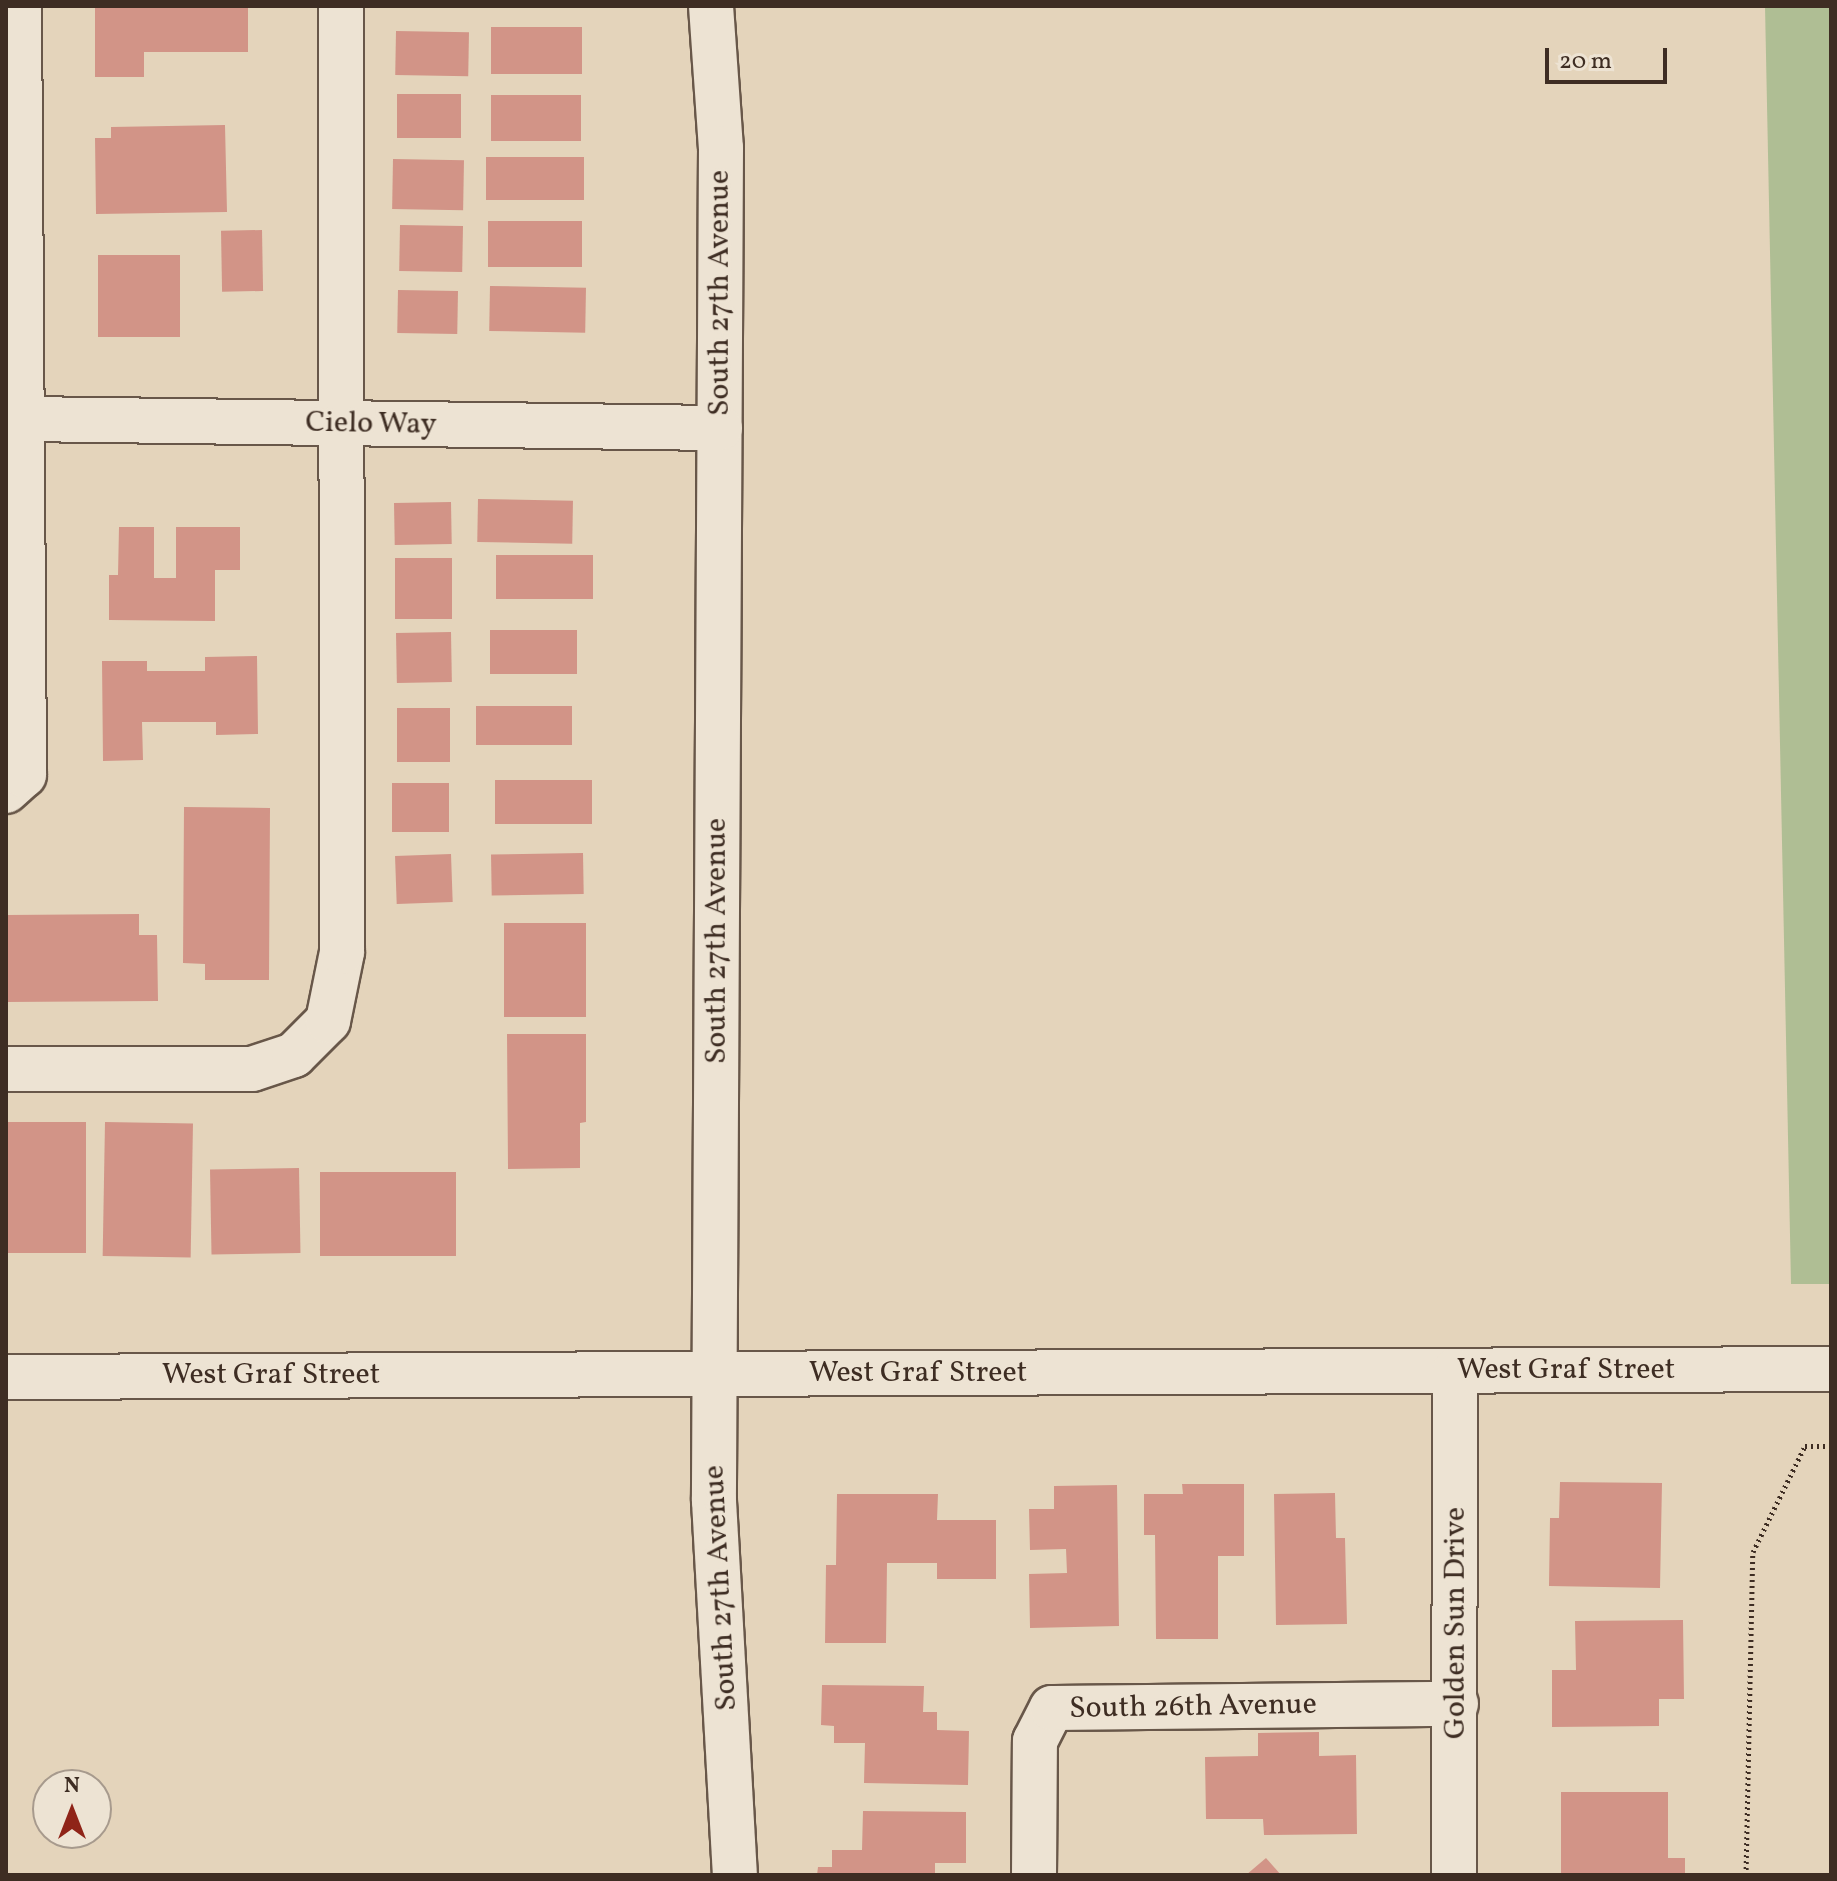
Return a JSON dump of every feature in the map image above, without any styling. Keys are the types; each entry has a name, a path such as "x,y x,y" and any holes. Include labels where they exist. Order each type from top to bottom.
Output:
{"street":[{"path":"7,791 24,775 19,6"},
{"path":"6,1069 252,1069 294,1055 328,1021 342,952 339,423 341,6"},
{"name":"South 27th Avenue","path":"711,6 721,148 714,1501 735,1875"},
{"name":"Cielo Way","path":"22,419 720,428"},
{"name":"West Graf Street","path":"6,1377 1831,1369"},
{"name":"Golden Sun Drive","path":"1454,1875 1455,1371"},
{"name":"South 26th Avenue","path":"1034,1875 1035,1741 1052,1708 1456,1704"}],"path":[{"path":"1746,1875 1753,1552 1805,1446 1831,1446"}],"green space":[{"path":"1765,6 1831,6 1831,1284 1791,1284"}],"building":[{"path":"95,6 248,6 248,52 144,52 144,77 95,77"},
{"path":"491,27 582,27 582,74 491,74"},
{"path":"396,31 469,32 468,76 395,75"},
{"path":"397,94 461,94 461,138 397,138"},
{"path":"491,95 581,95 581,141 491,141"},
{"path":"225,125 227,212 96,214 95,138 111,138 111,127"},
{"path":"486,157 584,157 584,200 486,200"},
{"path":"393,159 464,160 463,210 392,209"},
{"path":"488,221 582,221 582,267 488,267"},
{"path":"400,225 463,226 462,272 399,271"},
{"path":"262,230 263,291 222,292 221,231"},
{"path":"98,255 180,255 180,337 98,337"},
{"path":"490,286 586,288 585,333 489,331"},
{"path":"398,290 458,291 457,334 397,333"},
{"path":"478,499 573,501 572,544 477,542"},
{"path":"451,502 452,544 395,545 394,503"},
{"path":"119,527 154,527 154,578 176,578 176,527 240,527 240,570 215,570 215,621 109,620 109,575 118,575"},
{"path":"496,555 593,555 593,599 496,599"},
{"path":"395,558 452,558 452,619 395,619"},
{"path":"490,630 577,630 577,674 490,674"},
{"path":"451,632 452,682 397,683 396,633"},
{"path":"257,656 258,734 216,735 216,722 142,722 143,760 103,761 102,661 147,661 147,671 205,671 205,657"},
{"path":"476,706 572,706 572,745 476,745"},
{"path":"397,708 450,708 450,762 397,762"},
{"path":"495,780 592,780 592,824 495,824"},
{"path":"392,783 449,783 449,832 392,832"},
{"path":"184,807 270,808 269,980 205,980 205,964 183,963"},
{"path":"583,853 584,894 492,896 491,855"},
{"path":"451,854 453,902 397,904 395,856"},
{"path":"139,914 139,935 157,935 158,1001 6,1002 6,915"},
{"path":"504,923 586,923 586,1017 504,1017"},
{"path":"507,1034 586,1034 586,1122 580,1123 580,1168 508,1169"},
{"path":"6,1122 86,1122 86,1253 6,1253"},
{"path":"105,1122 193,1124 191,1258 103,1256"},
{"path":"299,1168 300,1253 211,1255 210,1170"},
{"path":"320,1172 456,1172 456,1256 320,1256"},
{"path":"1560,1482 1662,1483 1660,1588 1549,1586 1550,1518 1559,1518"},
{"path":"1182,1484 1244,1484 1244,1556 1218,1556 1218,1639 1156,1639 1155,1535 1144,1535 1144,1494 1183,1494"},
{"path":"1117,1485 1119,1626 1030,1628 1029,1574 1067,1573 1066,1549 1030,1550 1029,1509 1054,1509 1054,1486"},
{"path":"1335,1493 1336,1538 1345,1538 1347,1624 1276,1625 1274,1494"},
{"path":"837,1494 938,1494 937,1520 996,1520 996,1579 937,1579 937,1563 887,1563 886,1643 825,1643 826,1565 836,1565"},
{"path":"1683,1620 1684,1699 1659,1699 1659,1726 1552,1727 1552,1670 1576,1670 1575,1621"},
{"path":"822,1685 924,1686 923,1712 937,1712 937,1730 969,1731 968,1785 864,1783 865,1743 834,1743 834,1726 821,1725"},
{"path":"1319,1732 1319,1756 1356,1755 1357,1834 1264,1835 1263,1819 1206,1819 1205,1757 1258,1756 1258,1733"},
{"path":"1561,1792 1668,1792 1668,1858 1685,1858 1685,1875 1561,1875"},
{"path":"863,1811 966,1812 966,1863 935,1863 935,1875 817,1875 818,1867 832,1867 832,1850 862,1850"},
{"path":"1266,1858 1281,1875 1246,1875"}]}
